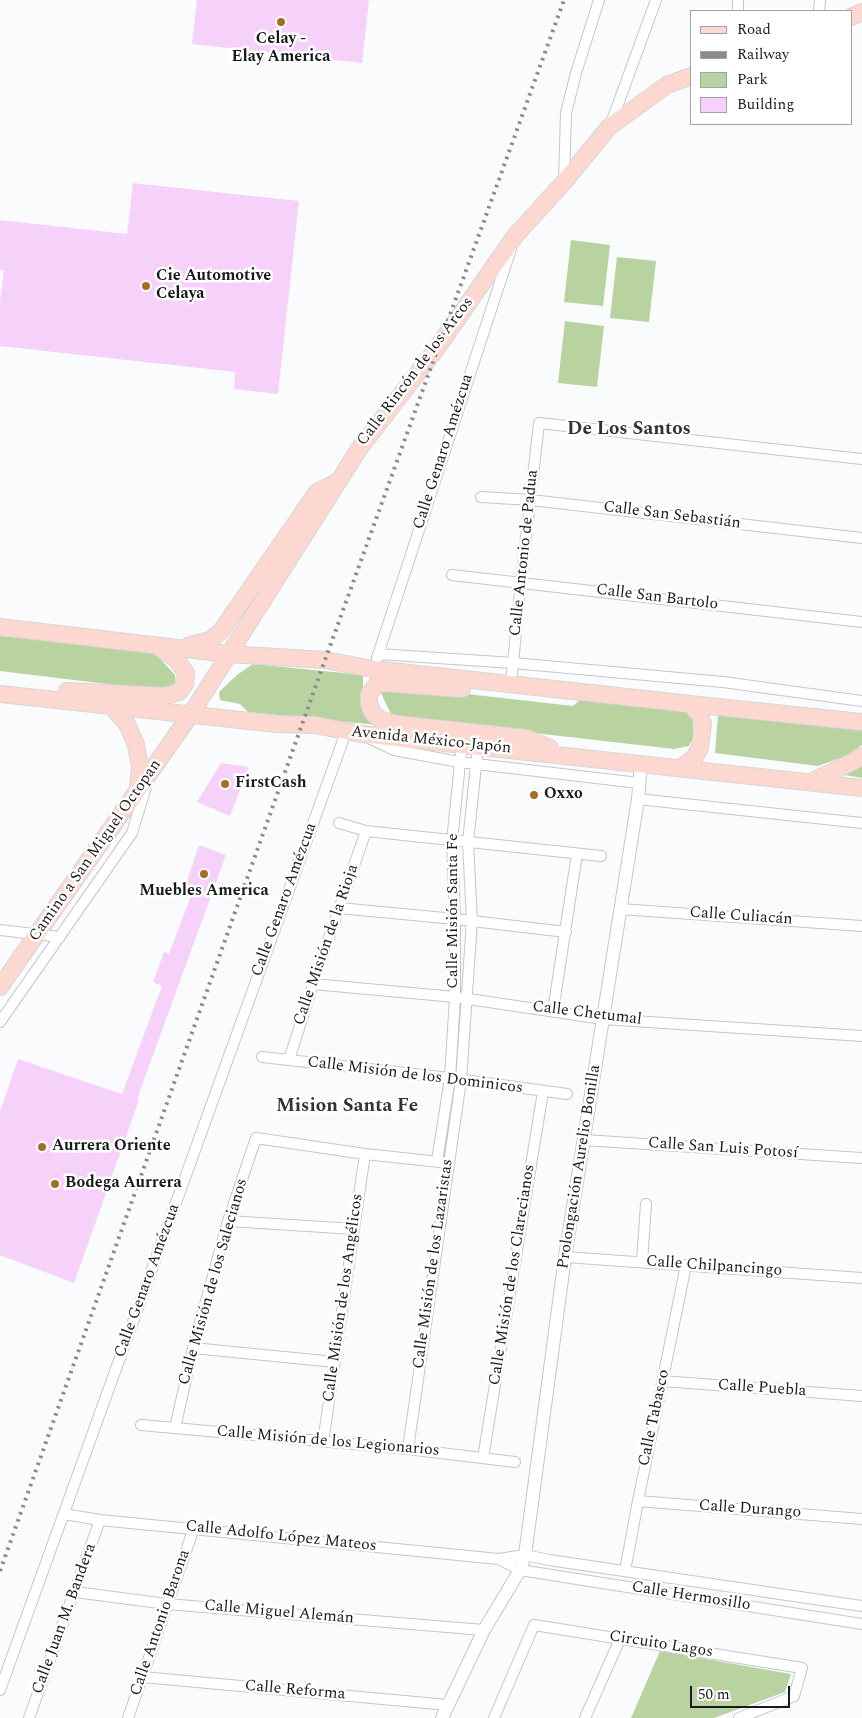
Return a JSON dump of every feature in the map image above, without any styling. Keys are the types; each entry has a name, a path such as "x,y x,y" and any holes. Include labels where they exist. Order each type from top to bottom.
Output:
{"main road":[{"name":"Calle Rincón de los Arcos","path":"191,714 359,448 437,348 515,236 564,182 609,126 667,85 690,76"},
{"path":"178,648 210,640 221,631 317,492 339,481"},
{"path":"0,627 228,654 376,661 576,692 862,722"},
{"path":"0,693 30,689 165,696 179,692 185,684 186,673 176,659 162,649 148,644"},
{"path":"566,756 526,738 398,724 381,720 372,712 369,704 370,694 376,685 385,682 532,694 576,692"},
{"name":"Avenida México-Japón","path":"0,693 277,724 309,725 353,733 862,788"},
{"path":"680,768 694,758 700,748 703,723 699,714 690,704"},
{"path":"111,706 127,724 136,745 140,767 138,790"},
{"name":"Camino a San Miguel Octopan","path":"0,987 191,714"},
{"path":"810,782 862,756"}],"street":[{"path":"564,182 566,113 576,73 599,0"},
{"path":"609,126 656,0"},
{"name":"Calle Genaro Amézcua","path":"376,661 515,236"},
{"name":"Calle Antonio de Padua","path":"511,683 539,423 862,460"},
{"name":"Calle San Sebastián","path":"481,497 531,500 862,538"},
{"name":"Calle San Bartolo","path":"452,575 862,622"},
{"path":"376,661 513,663 723,682 862,701"},
{"path":"353,733 394,750 460,762 639,783"},
{"name":"Calle Genaro Amézcua","path":"0,1690 353,733"},
{"name":"Calle Misión Santa Fe","path":"456,1079 456,919 452,841 460,762 470,745"},
{"name":"Calle Misión Santa Fe","path":"456,1079 466,998 472,921 468,842 477,764 470,745"},
{"name":"Prolongación Aurelio Bonilla","path":"442,1718 484,1630 520,1570 525,1555 565,1256 638,799 641,764"},
{"path":"0,1022 132,833 151,772"},
{"path":"638,799 862,823"},
{"path":"339,823 366,831 601,856"},
{"name":"Calle Misión de la Rioja","path":"289,1060 366,831"},
{"path":"553,1011 577,854"},
{"path":"339,908 566,932"},
{"name":"Calle Culiacán","path":"620,909 862,926"},
{"path":"0,930 60,936"},
{"name":"Calle Chetumal","path":"313,984 466,998 603,1019 862,1036"},
{"name":"Calle Misión de los Dominicos","path":"262,1057 456,1079 567,1094"},
{"name":"Calle Misión de los Lazaristas","path":"437,1161 456,1079"},
{"name":"Calle Misión de los Lazaristas","path":"408,1449 449,1163 456,1079"},
{"name":"Calle Misión de los Clarecianos","path":"483,1458 543,1092"},
{"name":"Calle Misión de los Salecianos","path":"175,1428 193,1348 228,1221 256,1138 365,1154"},
{"name":"Calle San Luis Potosí","path":"584,1140 862,1158"},
{"path":"365,1154 449,1163"},
{"name":"Calle Misión de los Angélicos","path":"323,1442 365,1154"},
{"path":"642,1262 646,1204"},
{"path":"228,1221 354,1229"},
{"name":"Calle Chilpancingo","path":"565,1256 862,1278"},
{"name":"Calle Tabasco","path":"625,1571 686,1265"},
{"path":"193,1348 335,1362"},
{"name":"Calle Puebla","path":"662,1381 862,1396"},
{"name":"Calle Misión de los Legionarios","path":"141,1425 408,1449 515,1462"},
{"name":"Calle Durango","path":"638,1501 862,1519"},
{"name":"Calle Adolfo López Mateos","path":"64,1514 100,1520 499,1560 525,1555"},
{"name":"Calle Juan M. Bandera","path":"29,1718 100,1520"},
{"name":"Calle Antonio Barona","path":"128,1718 194,1528"},
{"name":"Calle Hermosillo","path":"525,1555 862,1606"},
{"name":"Calle Adolfo López Mateos","path":"499,1560 520,1570"},
{"name":"Calle Hermosillo","path":"520,1570 862,1624"},
{"name":"Calle Miguel Alemán","path":"75,1592 167,1604 484,1630"},
{"name":"Circuito Lagos","path":"494,1718 534,1625 802,1668 794,1696 739,1718"},
{"path":"585,1718 620,1639"},
{"name":"Calle Reforma","path":"142,1677 448,1705"}],"green space":[{"path":"571,240 610,245 603,306 564,302"},
{"path":"617,257 656,261 649,322 610,318"},
{"path":"565,321 604,326 597,387 558,383"},
{"path":"0,636 153,651 175,675 176,684 165,691 0,671"},
{"path":"253,664 363,675 363,691 378,725 248,712 240,704 220,700 219,692 237,675"},
{"path":"396,686 573,706 581,699 684,711 691,714 693,739 689,746 674,749 394,717 381,693 383,689"},
{"path":"718,715 862,729 862,745 846,756 818,766 715,753"},
{"path":"862,764 862,778 845,775 857,768"},
{"path":"660,1651 791,1674 785,1692 714,1718 631,1718"}],"building":[{"name":"Celay - Elay America","path":"197,0 369,0 362,63 192,44"},
{"name":"Cie Automotive Celaya","path":"133,183 299,201 278,394 234,389 235,372 0,346 0,302 4,270 0,270 0,220 127,234"},
{"name":"FirstCash","path":"221,763 249,767 230,816 197,802"},
{"name":"Bodega Aurrera","path":"199,845 226,855 137,1099 139,1100 74,1283 0,1255 0,1112 18,1059 122,1094 162,986 153,982 164,952 169,954 191,896 183,893"}],"railway":[{"path":"0,1571 325,660 564,0"}],"place":[{"name":"Celay - Elay America","path":"281,22"},
{"name":"Cie Automotive Celaya","path":"146,286"},
{"name":"FirstCash","path":"225,784"},
{"name":"Oxxo","path":"534,795"},
{"name":"Muebles America","path":"204,874"},
{"name":"Aurrera Oriente","path":"42,1147"},
{"name":"Bodega Aurrera","path":"55,1184"}],"district":[{"name":"De Los Santos","path":"629,430"},
{"name":"Mision Santa Fe","path":"347,1107"}]}
